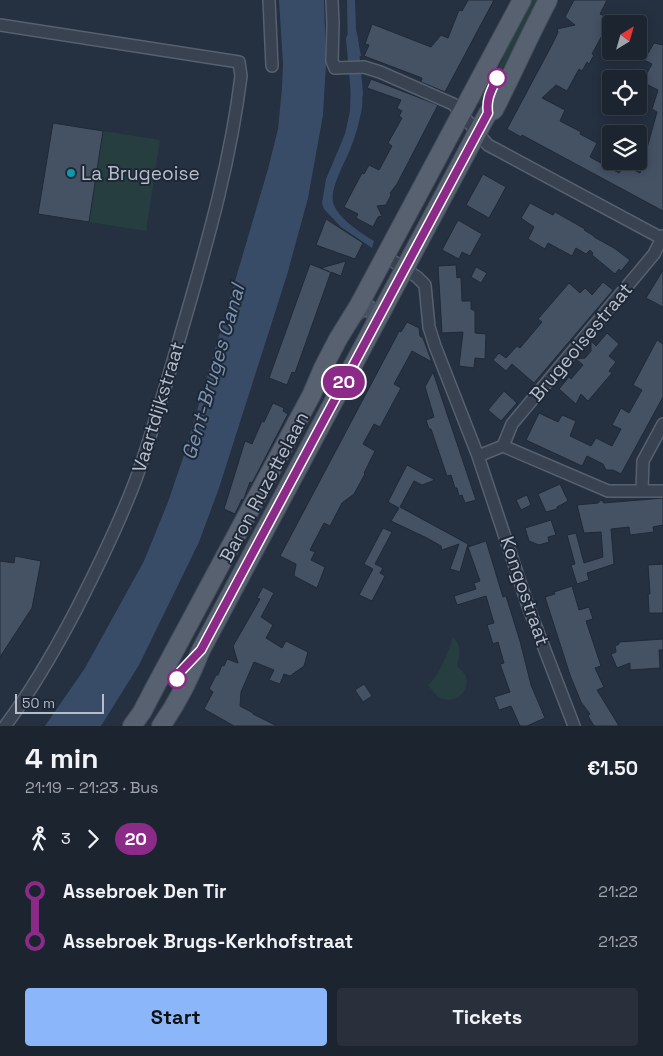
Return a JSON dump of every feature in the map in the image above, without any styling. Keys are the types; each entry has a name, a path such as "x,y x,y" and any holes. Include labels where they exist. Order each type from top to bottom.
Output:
{"main road":[{"name":"Baron Ruzettelaan","path":"132,726 141,719 312,394 331,373 347,344 354,314 522,0"},
{"name":"Baron Ruzettelaan","path":"160,726 178,702 201,650 477,133 488,113 494,110 520,59 525,43 548,0"},
{"path":"354,314 361,308 370,309 376,315 375,324"}],"street":[{"path":"269,0 272,66"},
{"path":"332,0 332,61 335,68 364,67 380,72 453,104 488,145 663,238"},
{"name":"Vaartdijkstraat","path":"0,25 239,62 241,76 224,173 207,244 159,409 136,479 110,544 75,611 27,697 5,726"},
{"name":"Brugeoisestraat","path":"503,446 512,424 654,254 663,238"},
{"name":"Kongostraat","path":"385,256 405,268 425,285 429,327 435,346 478,456 528,606 574,726"},
{"path":"642,491 643,461 663,424"},
{"path":"478,456 503,446 608,491 663,491"}],"green space":[{"path":"528,0 541,0 482,105 478,103 503,59 500,52"},
{"path":"103,131 160,140 146,231 89,222"},
{"path":"453,637 460,650 457,666 467,680 462,694 448,700 439,697 428,685 440,669"}],"water":[{"name":"Gent-Bruges Canal","path":"279,0 324,0 326,64 323,115 308,198 287,275 219,488 199,542 139,665 101,726 45,726 85,668 144,561 168,502 183,458 278,129 283,64"},
{"path":"347,0 355,0 356,29 361,56 348,56"},
{"path":"351,79 361,79 362,108 354,140 336,182 333,202 335,208 344,219 374,241 372,248 341,227 324,209 322,203 326,179 345,134 350,111"}],"building":[{"path":"468,0 494,0 445,92 421,82 422,78 364,56 369,45 365,44 372,24 431,47 441,35 448,38 459,10 462,11"},
{"path":"574,0 607,0 600,14 602,15 602,36 589,64 587,62 582,71 579,69 567,91 556,85 542,98 565,110 560,121 597,143 590,157 602,164 602,170 614,170 619,173 621,170 634,170 640,173 641,170 647,170 647,148 657,112 652,109 658,90 647,84 647,73 652,64 644,60 648,60 648,53 654,43 663,45 663,211 522,135 521,137 507,129 554,41 558,32 557,29 575,25 565,17"},
{"path":"371,79 438,105 397,184 390,193 391,195 386,205 377,206 382,216 378,217 373,227 356,218 358,214 344,207 362,173 364,174 369,165 379,170 392,146 388,143 402,118 399,116 402,111 397,108 401,100 367,88"},
{"name":"La Brugeoise","path":"53,123 103,131 89,222 38,214"},
{"path":"483,174 506,187 489,218 466,205"},
{"path":"530,203 553,215 555,212 585,229 630,260 621,271 619,269 615,274 592,255 593,253 590,250 586,254 576,248 572,256 548,243 545,249 528,239 534,227 521,218"},
{"path":"326,219 363,243 355,259 316,245"},
{"path":"458,220 482,234 470,256 462,252 459,259 442,250"},
{"path":"346,261 341,276 331,272 295,373 292,372 287,385 269,378 310,264 330,272 321,268"},
{"path":"456,265 457,278 461,277 462,301 471,301 471,309 475,311 475,333 486,334 485,359 475,358 474,368 459,366 463,332 442,333 438,266"},
{"path":"476,267 487,273 481,283 471,277"},
{"path":"663,270 663,307 646,298"},
{"path":"603,282 613,290 534,383 512,364 506,371 493,360 499,353 506,358 517,346 520,348 542,322 538,319 569,283 580,293 585,288 592,295"},
{"path":"407,322 419,328 420,336 423,338 432,362 412,351 394,384 401,388 380,427 374,424 363,444 375,451 365,474 354,494 342,503 330,526 324,523 310,550 315,552 311,560 325,567 317,588 294,576 296,564 280,556 399,331 401,332"},
{"path":"607,333 619,344 609,356 616,362 609,371 612,373 588,401 581,394 576,404 559,389 583,365 576,359 585,358 591,351 591,341 596,346"},
{"path":"657,340 663,344 663,397 621,474 613,470 606,470 603,464 587,456 582,466 526,440 539,413 558,422 562,415 576,421 570,436 591,446 596,438 612,446 621,429 612,425 621,408 629,413 642,390 633,385"},
{"path":"433,372 476,500 465,503 462,495 459,496 451,475 447,476 431,429 429,429 426,420 434,417 425,387"},
{"path":"504,391 517,403 501,421 488,410"},
{"path":"273,403 284,408 283,411 288,414 252,483 250,482 243,501 242,499 235,514 224,509 245,441 252,444 262,421 264,422"},
{"path":"407,465 435,480 422,485 414,481 400,507 468,544 460,572 450,569 459,544 442,550 441,546 427,538 391,521 399,508 388,502"},
{"path":"560,484 568,501 557,507 557,509 546,512 538,494"},
{"path":"527,495 531,505 521,510 516,500"},
{"path":"663,498 663,525 653,527 654,532 630,535 629,527 611,529 614,564 587,573 589,580 577,584 571,565 575,564 567,535 576,533 584,563 603,557 601,532 584,533 577,505 598,503 601,500 604,503"},
{"path":"551,520 556,535 548,537 549,542 539,545 529,541 525,528"},
{"path":"383,528 392,532 375,564 383,568 380,573 385,576 372,601 359,595 373,569 364,564"},
{"path":"486,541 503,597 506,596 531,685 545,718 527,726 520,726 511,706 499,710 494,697 510,692 500,664 504,663 498,642 493,644 487,625 494,623 486,596 457,605 454,596 476,589 474,583 480,581 468,547"},
{"path":"15,556 41,561 32,608 0,657 0,561 14,563"},
{"path":"663,564 663,613 649,613 648,565"},
{"path":"572,586 579,610 589,607 593,619 586,621 601,666 595,668 604,687 597,690 619,726 594,726 588,716 590,714 581,702 570,675 545,597"},
{"path":"263,587 274,593 261,617 273,625 266,638 282,648 286,641 308,652 304,666 290,676 284,674 280,684 269,680 274,670 254,662 241,692 240,706 277,726 234,726 204,709 213,692 209,689 222,665 224,666 227,659 238,663 233,646 260,599 257,598"},
{"path":"663,639 663,650 659,650 660,668 630,670 630,663 617,668 611,654 616,652 615,646 619,642"},
{"path":"364,684 372,696 363,702 355,690"}],"waterway":[{"path":"352,39 357,94"}],"bus line":[{"name":"20","path":"177,679 181,671 201,650 488,113 489,94 497,78"}],"place":[{"name":"La Brugeoise","path":"71,173"}]}
